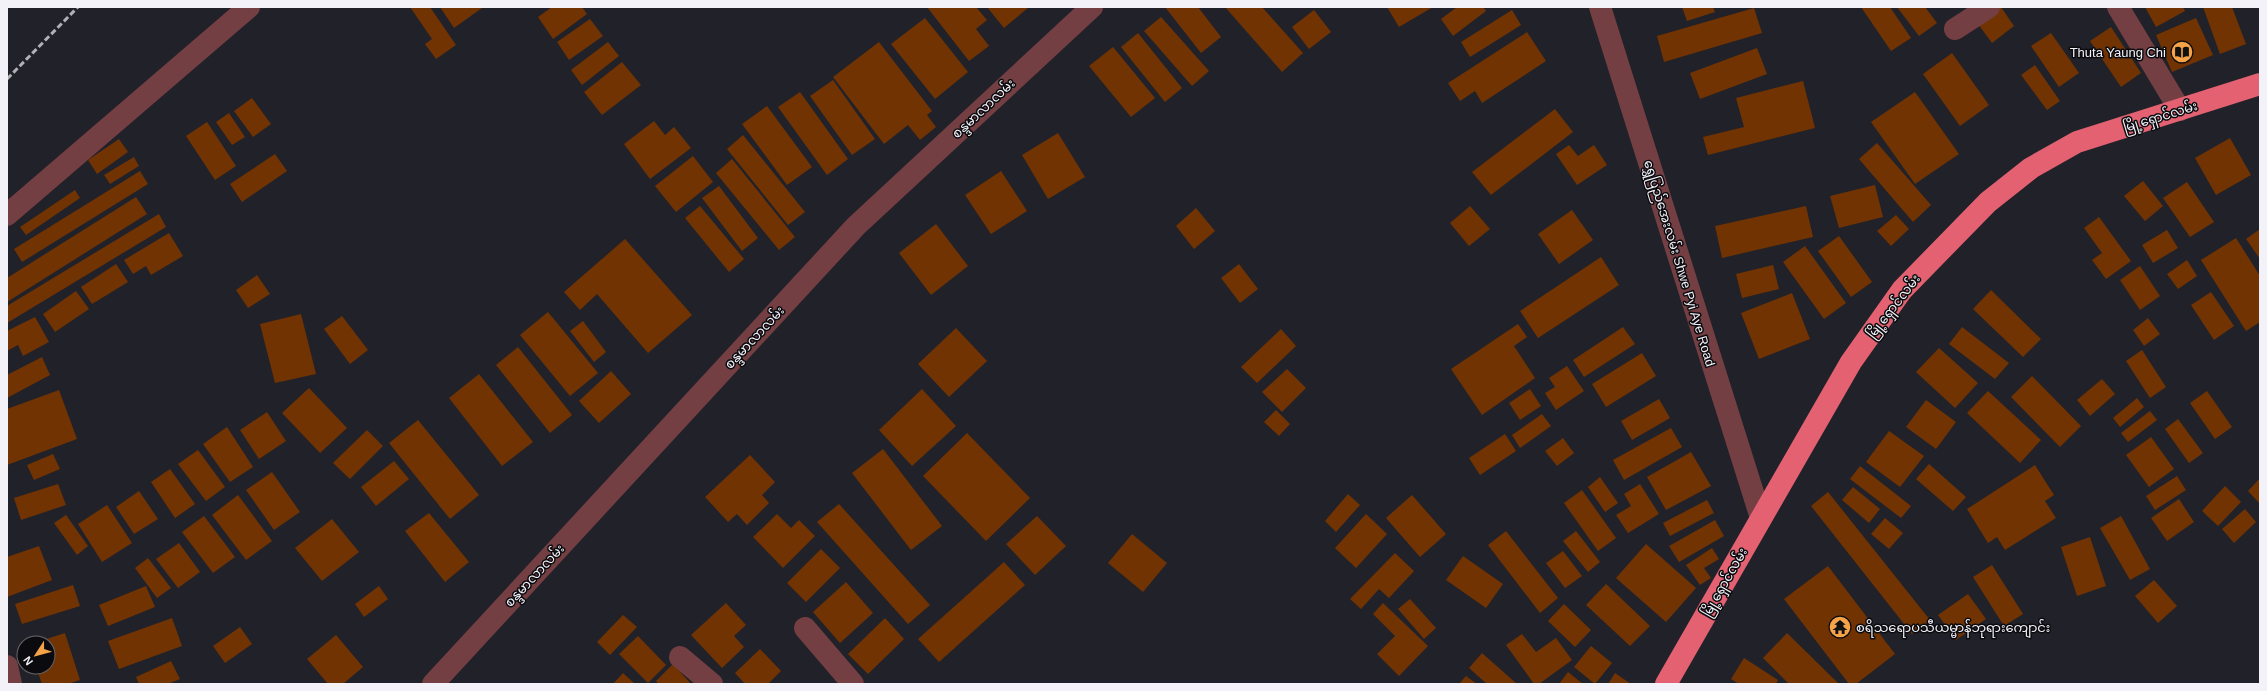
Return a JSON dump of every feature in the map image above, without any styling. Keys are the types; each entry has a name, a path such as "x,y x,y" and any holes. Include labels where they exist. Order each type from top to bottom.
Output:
{"highway":[{"name":"မြို့ရှောင်လမ်း","path":"1666,684 1851,362 1898,296 1988,202 2031,168 2077,142 2260,84"}],"street":[{"path":"7,214 249,7"},
{"name":"စန္ဒမာလာလမ်း","path":"433,684 856,226 1092,7"},
{"name":"ရွှေပြည်အေးလမ်း Shwe Pyi Aye Road","path":"1600,7 1761,518"},
{"path":"1955,29 1989,7"},
{"path":"2118,7 2180,110"},
{"path":"806,628 853,684"},
{"path":"680,658 712,684"},
{"path":"7,666 11,684"}],"building":[{"path":"410,7 430,7 456,45 436,59 425,44 432,39"},
{"path":"440,7 481,7 482,8 454,28"},
{"path":"552,7 582,7 587,14 553,39 538,17"},
{"path":"927,7 976,7 987,20 976,29 989,46 969,61"},
{"path":"987,7 1029,7 1004,28"},
{"path":"1165,7 1198,7 1221,37 1201,53"},
{"path":"1225,7 1262,7 1303,53 1282,72"},
{"path":"1387,7 1433,7 1399,27"},
{"path":"1457,7 1483,7 1486,11 1453,36 1441,19"},
{"path":"1682,7 1713,7 1715,12 1687,21"},
{"path":"1861,7 1890,7 1911,38 1891,51"},
{"path":"1897,7 1925,7 1937,23 1919,36"},
{"path":"2001,7 2014,26 1992,43 1978,24"},
{"path":"2145,7 2183,7 2185,11 2156,27"},
{"path":"2203,7 2232,7 2246,44 2220,54"},
{"path":"1754,8 1762,33 1664,62 1657,36"},
{"path":"1314,10 1331,32 1309,49 1292,27"},
{"path":"1512,10 1521,25 1470,57 1461,42"},
{"path":"1161,17 1209,71 1192,86 1144,31"},
{"path":"925,18 968,72 935,99 891,44"},
{"path":"2196,18 2213,55 2172,72 2156,35"},
{"path":"590,19 603,36 569,60 557,42"},
{"path":"2111,27 2141,73 2121,87 2090,41"},
{"path":"1527,32 1546,61 1482,103 1475,91 1460,101 1448,83"},
{"path":"1138,33 1182,88 1165,102 1121,47"},
{"path":"2051,33 2079,73 2059,87 2031,46"},
{"path":"608,42 619,56 582,85 571,70"},
{"path":"879,42 932,111 927,115 936,127 920,140 908,125 884,144 833,77"},
{"path":"1113,47 1155,98 1131,117 1089,66"},
{"path":"1757,48 1767,74 1700,99 1690,73"},
{"path":"1952,53 1989,105 1960,126 1923,74"},
{"path":"622,62 641,85 602,115 584,92"},
{"path":"2035,65 2060,101 2047,110 2021,75"},
{"path":"833,80 875,139 852,155 810,96"},
{"path":"1803,81 1815,128 1708,155 1703,137 1744,127 1736,98"},
{"path":"800,92 848,159 827,175 778,107"},
{"path":"1915,92 1959,154 1915,184 1871,122"},
{"path":"252,98 271,124 253,137 234,111"},
{"path":"767,106 812,167 787,185 742,124"},
{"path":"1555,109 1573,132 1491,195 1472,172"},
{"path":"229,113 245,137 232,145 216,122"},
{"path":"654,121 665,135 674,127 691,148 650,179 624,144"},
{"path":"207,122 236,166 215,180 186,136"},
{"path":"1058,133 1085,177 1048,199 1022,155"},
{"path":"743,135 805,212 788,225 727,149"},
{"path":"2230,138 2251,175 2216,195 2195,158"},
{"path":"119,139 128,152 97,174 88,160"},
{"path":"1877,143 1931,205 1913,222 1859,159"},
{"path":"1569,145 1578,156 1594,145 1607,165 1577,185 1556,154"},
{"path":"275,154 287,171 242,202 230,184"},
{"path":"693,156 713,182 676,212 655,186"},
{"path":"134,157 139,166 110,184 104,175"},
{"path":"732,159 795,237 779,250 716,173"},
{"path":"140,171 148,184 22,262 14,249"},
{"path":"1001,171 1027,211 991,234 965,195"},
{"path":"2143,181 2163,206 2145,221 2124,196"},
{"path":"2187,182 2214,222 2190,237 2163,198"},
{"path":"1875,185 1883,217 1839,228 1830,196"},
{"path":"719,186 758,238 742,251 702,198"},
{"path":"75,190 80,198 26,235 20,227"},
{"path":"136,197 147,214 7,302 7,278"},
{"path":"700,206 744,259 729,272 685,218"},
{"path":"1470,206 1490,229 1469,246 1450,223"},
{"path":"1806,206 1813,237 1722,258 1715,226"},
{"path":"1196,208 1215,231 1194,249 1176,226"},
{"path":"1572,210 1593,240 1559,264 1538,234"},
{"path":"159,214 166,227 7,323 7,306"},
{"path":"1896,215 1909,229 1891,246 1877,231"},
{"path":"2099,217 2131,261 2106,279 2092,260 2102,253 2084,228"},
{"path":"936,224 968,266 931,295 899,253"},
{"path":"2260,229 2260,259 2246,239"},
{"path":"2167,230 2178,248 2153,263 2142,245"},
{"path":"169,233 183,256 151,275 146,266 133,274 124,260"},
{"path":"1839,236 1872,282 1851,297 1818,251"},
{"path":"2236,238 2260,276 2260,322 2246,331 2201,260"},
{"path":"625,239 692,315 648,353 597,294 580,310 564,292"},
{"path":"1805,246 1846,303 1824,319 1783,262"},
{"path":"1601,257 1619,285 1538,338 1520,311"},
{"path":"2187,260 2197,276 2178,289 2167,274"},
{"path":"116,264 128,282 92,304 81,287"},
{"path":"1239,264 1258,289 1240,303 1221,278"},
{"path":"1773,265 1779,289 1742,298 1736,274"},
{"path":"2140,266 2160,296 2140,310 2120,280"},
{"path":"257,275 270,294 248,308 236,290"},
{"path":"1991,290 2041,339 2023,357 1973,309"},
{"path":"76,291 89,309 55,332 43,314"},
{"path":"2211,292 2234,326 2214,340 2191,305"},
{"path":"1792,293 1810,339 1759,359 1741,313"},
{"path":"548,312 598,373 570,396 520,335"},
{"path":"301,314 316,374 275,383 260,324"},
{"path":"342,316 368,350 350,364 324,329"},
{"path":"35,317 49,342 23,356 18,345 7,351 7,331"},
{"path":"2148,318 2160,334 2144,346 2133,330"},
{"path":"583,321 606,352 594,362 570,331"},
{"path":"1518,324 1527,337 1514,346 1535,378 1482,415 1451,369"},
{"path":"1623,327 1635,344 1584,377 1573,360"},
{"path":"1962,327 2009,363 1995,379 1949,344"},
{"path":"956,328 987,361 949,397 918,364"},
{"path":"1281,329 1296,346 1257,383 1241,367"},
{"path":"518,347 572,415 550,433 496,365"},
{"path":"1939,348 1978,383 1955,408 1916,372"},
{"path":"2142,350 2166,387 2150,398 2126,361"},
{"path":"1642,353 1656,376 1606,407 1592,384"},
{"path":"42,357 50,375 7,398 7,375"},
{"path":"1567,366 1584,391 1556,410 1545,393 1555,387 1549,378"},
{"path":"1287,369 1306,388 1282,412 1262,392"},
{"path":"611,371 631,394 599,423 579,401"},
{"path":"479,374 533,442 502,466 449,398"},
{"path":"2032,376 2081,426 2060,447 2011,397"},
{"path":"2102,379 2115,394 2090,416 2077,400"},
{"path":"309,388 347,428 320,453 282,413"},
{"path":"922,389 956,426 912,466 879,430"},
{"path":"1530,389 1541,406 1520,420 1509,403"},
{"path":"59,390 77,439 7,465 7,409"},
{"path":"1988,391 2041,440 2020,463 1967,413"},
{"path":"2207,391 2232,427 2215,439 2190,403"},
{"path":"2137,398 2144,407 2120,427 2113,418"},
{"path":"1659,399 1670,418 1632,440 1621,421"},
{"path":"1926,400 1956,422 1936,449 1906,427"},
{"path":"1276,410 1290,424 1279,436 1264,422"},
{"path":"2150,411 2157,420 2128,442 2121,433"},
{"path":"267,412 286,441 259,459 240,430"},
{"path":"1542,414 1551,426 1520,448 1512,435"},
{"path":"2178,419 2203,453 2189,463 2165,429"},
{"path":"418,420 479,495 450,519 389,443"},
{"path":"227,427 253,467 230,482 203,444"},
{"path":"1671,428 1682,447 1624,480 1613,460"},
{"path":"367,430 383,446 350,479 333,463"},
{"path":"1889,431 1924,456 1900,487 1866,462"},
{"path":"967,433 1030,498 986,541 923,476"},
{"path":"1505,434 1516,451 1480,475 1469,458"},
{"path":"2151,437 2174,469 2149,487 2126,455"},
{"path":"1563,438 1574,453 1557,466 1545,451"},
{"path":"883,449 942,526 911,550 852,473"},
{"path":"198,450 225,487 206,501 178,464"},
{"path":"1691,452 1711,486 1666,510 1647,477"},
{"path":"53,454 60,469 34,480 27,465"},
{"path":"750,455 775,482 762,495 769,503 747,525 737,514 728,522 705,497"},
{"path":"394,461 409,479 376,506 361,487"},
{"path":"1929,464 1966,497 1953,511 1916,479"},
{"path":"2035,465 2054,495 2045,501 2056,518 2005,550 1997,537 1988,543 1967,509"},
{"path":"1860,466 1911,506 1901,518 1850,479"},
{"path":"170,469 195,504 175,518 151,482"},
{"path":"272,472 300,512 274,530 246,490"},
{"path":"2177,476 2186,490 2155,510 2146,496"},
{"path":"1600,477 1618,503 1605,512 1588,487"},
{"path":"2260,478 2260,504 2248,491"},
{"path":"58,484 66,505 21,520 14,498"},
{"path":"1640,484 1659,514 1628,533 1616,515 1631,506 1624,494"},
{"path":"2225,486 2241,502 2218,526 2202,511"},
{"path":"1853,487 1880,509 1869,523 1842,500"},
{"path":"1582,490 1616,538 1598,551 1564,503"},
{"path":"139,491 158,519 134,534 116,507"},
{"path":"1828,492 1930,620 1912,634 1811,506"},
{"path":"1348,494 1360,505 1336,532 1325,521"},
{"path":"238,495 272,541 246,560 212,515"},
{"path":"1412,495 1446,534 1420,557 1386,518"},
{"path":"2179,499 2194,522 2167,541 2151,518"},
{"path":"1707,500 1714,513 1670,536 1663,523"},
{"path":"839,504 930,605 908,624 817,522"},
{"path":"107,505 132,543 102,562 78,524"},
{"path":"2245,509 2256,522 2234,543 2222,529"},
{"path":"429,513 469,562 445,582 405,531"},
{"path":"777,514 791,528 799,520 815,536 783,568 753,537"},
{"path":"1366,514 1387,534 1356,568 1335,548"},
{"path":"66,515 88,546 77,555 54,523"},
{"path":"204,516 235,557 213,573 182,532"},
{"path":"1037,516 1066,546 1035,575 1006,544"},
{"path":"2121,516 2150,569 2130,580 2100,528"},
{"path":"1885,518 1903,533 1889,549 1871,534"},
{"path":"332,519 359,552 322,581 295,548"},
{"path":"1715,520 1724,536 1679,562 1669,546"},
{"path":"1506,531 1558,598 1540,613 1488,545"},
{"path":"1576,531 1600,562 1588,572 1563,541"},
{"path":"1132,534 1167,563 1143,592 1108,563"},
{"path":"2090,537 2106,586 2077,596 2061,547"},
{"path":"179,543 200,572 178,588 156,559"},
{"path":"1646,544 1696,588 1666,622 1616,578"},
{"path":"39,546 52,580 7,597 7,557"},
{"path":"1712,548 1719,559 1704,568 1711,578 1700,585 1686,565"},
{"path":"821,549 840,568 806,602 787,583"},
{"path":"1563,551 1582,576 1565,588 1546,563"},
{"path":"1395,553 1414,571 1389,598 1379,589 1361,609 1350,599"},
{"path":"1463,556 1503,584 1486,608 1446,580"},
{"path":"148,558 171,588 157,598 135,568"},
{"path":"1004,562 1025,585 939,662 918,639"},
{"path":"1992,565 2023,614 2004,626 1973,577"},
{"name":"စရိသရောပသီယမ္မာန်ဘုရားကျောင်း","path":"1828,566 1895,654 1856,684 1849,684 1784,599"},
{"path":"2154,580 2177,606 2158,623 2135,596"},
{"path":"846,582 873,613 840,643 813,612"},
{"path":"1606,584 1650,626 1630,646 1586,605"},
{"path":"73,585 80,606 22,624 15,604"},
{"path":"146,586 155,607 108,626 99,605"},
{"path":"379,586 388,599 364,617 355,604"},
{"path":"1968,594 1986,619 1956,640 1938,615"},
{"path":"1410,599 1436,628 1424,639 1398,609"},
{"path":"726,603 746,625 734,636 744,647 722,668 691,635"},
{"path":"1383,603 1428,646 1399,676 1377,654 1395,636 1373,614"},
{"path":"1564,604 1591,630 1575,647 1548,621"},
{"path":"623,615 637,627 610,655 597,642"},
{"path":"172,618 182,646 119,669 108,641"},
{"path":"885,618 904,639 868,674 848,654"},
{"path":"240,627 252,644 225,663 213,646"},
{"path":"65,633 80,680 68,684 42,684 39,675 56,675 56,636"},
{"path":"1787,633 1839,684 1789,684 1763,658"},
{"path":"1522,634 1536,652 1556,638 1572,660 1539,684 1534,684 1506,645"},
{"path":"336,635 363,667 343,684 328,684 307,659"},
{"path":"638,636 666,665 648,683 619,654"},
{"path":"1591,646 1612,663 1595,684 1574,667"},
{"path":"760,649 781,671 768,684 745,684 735,673"},
{"path":"1482,653 1517,684 1487,684 1469,668"},
{"path":"1744,658 1778,680 1776,684 1739,684 1731,679"},
{"path":"171,661 180,679 168,684 139,684 136,677"},
{"path":"673,664 691,684 659,684 656,681"},
{"path":"1568,672 1583,684 1559,684"},
{"path":"623,673 635,684 613,684"},
{"path":"1615,673 1631,684 1608,684"},
{"path":"1466,676 1477,684 1459,684"}],"railway":[{"path":"7,79 78,7"}],"place":[{"name":"Thuta Yaung Chi","path":"2182,52"},
{"name":"စရိသရောပသီယမ္မာန်ဘုရားကျောင်း","path":"1840,627"}]}
